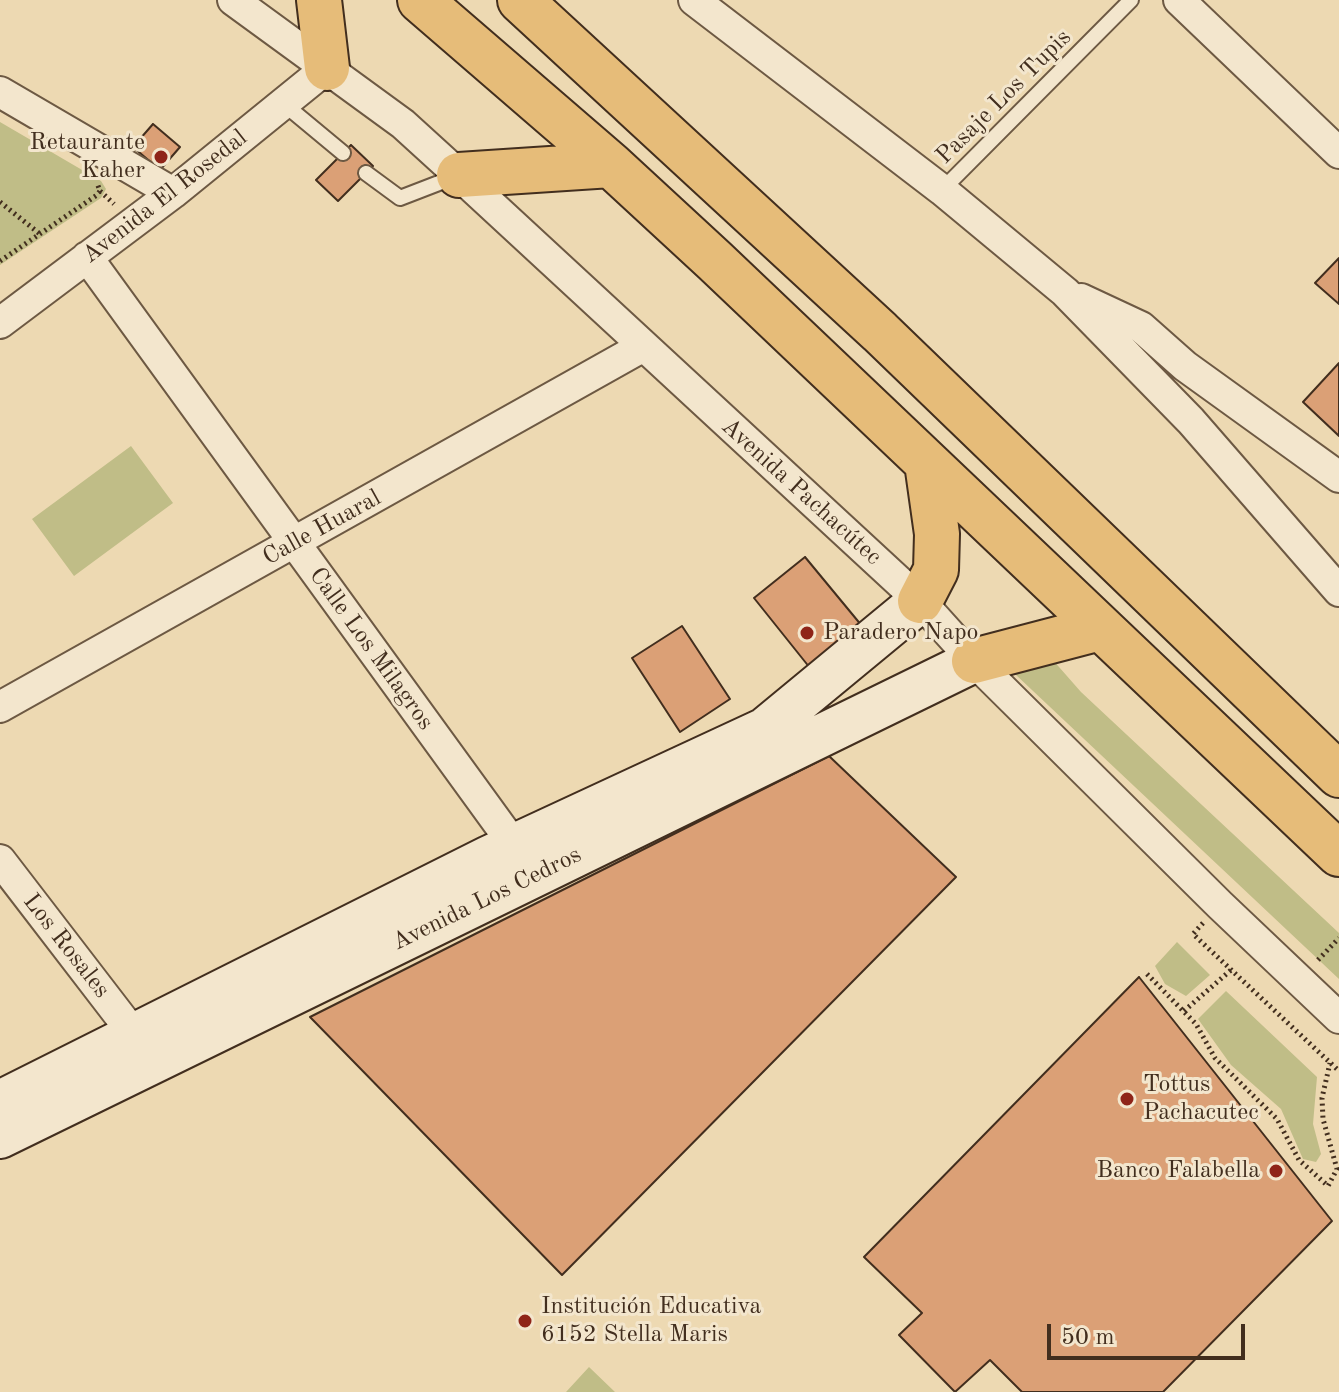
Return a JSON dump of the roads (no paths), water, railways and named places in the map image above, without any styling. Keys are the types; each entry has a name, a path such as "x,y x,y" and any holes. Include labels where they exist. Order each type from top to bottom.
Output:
{"main road":[{"path":"319,0 327,68"},
{"path":"420,0 611,165 1339,854"},
{"path":"520,0 880,332 1339,775"},
{"path":"459,175 611,165"},
{"path":"837,378 880,332"},
{"path":"920,601 936,570 937,534 927,463"},
{"path":"974,661 1100,628"}],"street":[{"name":"Avenida Pachacútec","path":"233,0 403,124 459,175 920,601 974,661 1220,905 1339,1018"},
{"path":"694,0 942,190 1065,292 1191,421 1339,591"},
{"path":"1179,0 1339,153"},
{"name":"Avenida El Rosedal","path":"0,323 173,193 327,68"},
{"path":"0,92 173,193"},
{"name":"Calle Los Milagros","path":"87,257 514,845"},
{"path":"1065,292 1141,327 1185,366 1339,477"},
{"name":"Calle Huaral","path":"0,707 642,347"},
{"name":"Avenida Los Cedros","path":"0,1102 514,845 765,729 920,601"},
{"path":"867,647 907,694"},
{"name":"Avenida Los Cedros","path":"0,1137 974,661"},
{"name":"Los Rosales","path":"3,869 133,1033"}],"lane":[{"name":"Pasaje Los Tupis","path":"942,190 1131,0"},
{"path":"284,104 343,153"},
{"path":"366,173 400,198 459,175"}],"place":[{"name":"Retaurante Kaher","path":"161,157"},
{"name":"Paradero Napo","path":"807,633"},
{"name":"Tottus Pachacutec","path":"1127,1099"},
{"name":"Banco Falabella","path":"1276,1171"},
{"name":"Institución Educativa 6152 Stella Maris","path":"525,1321"}]}
